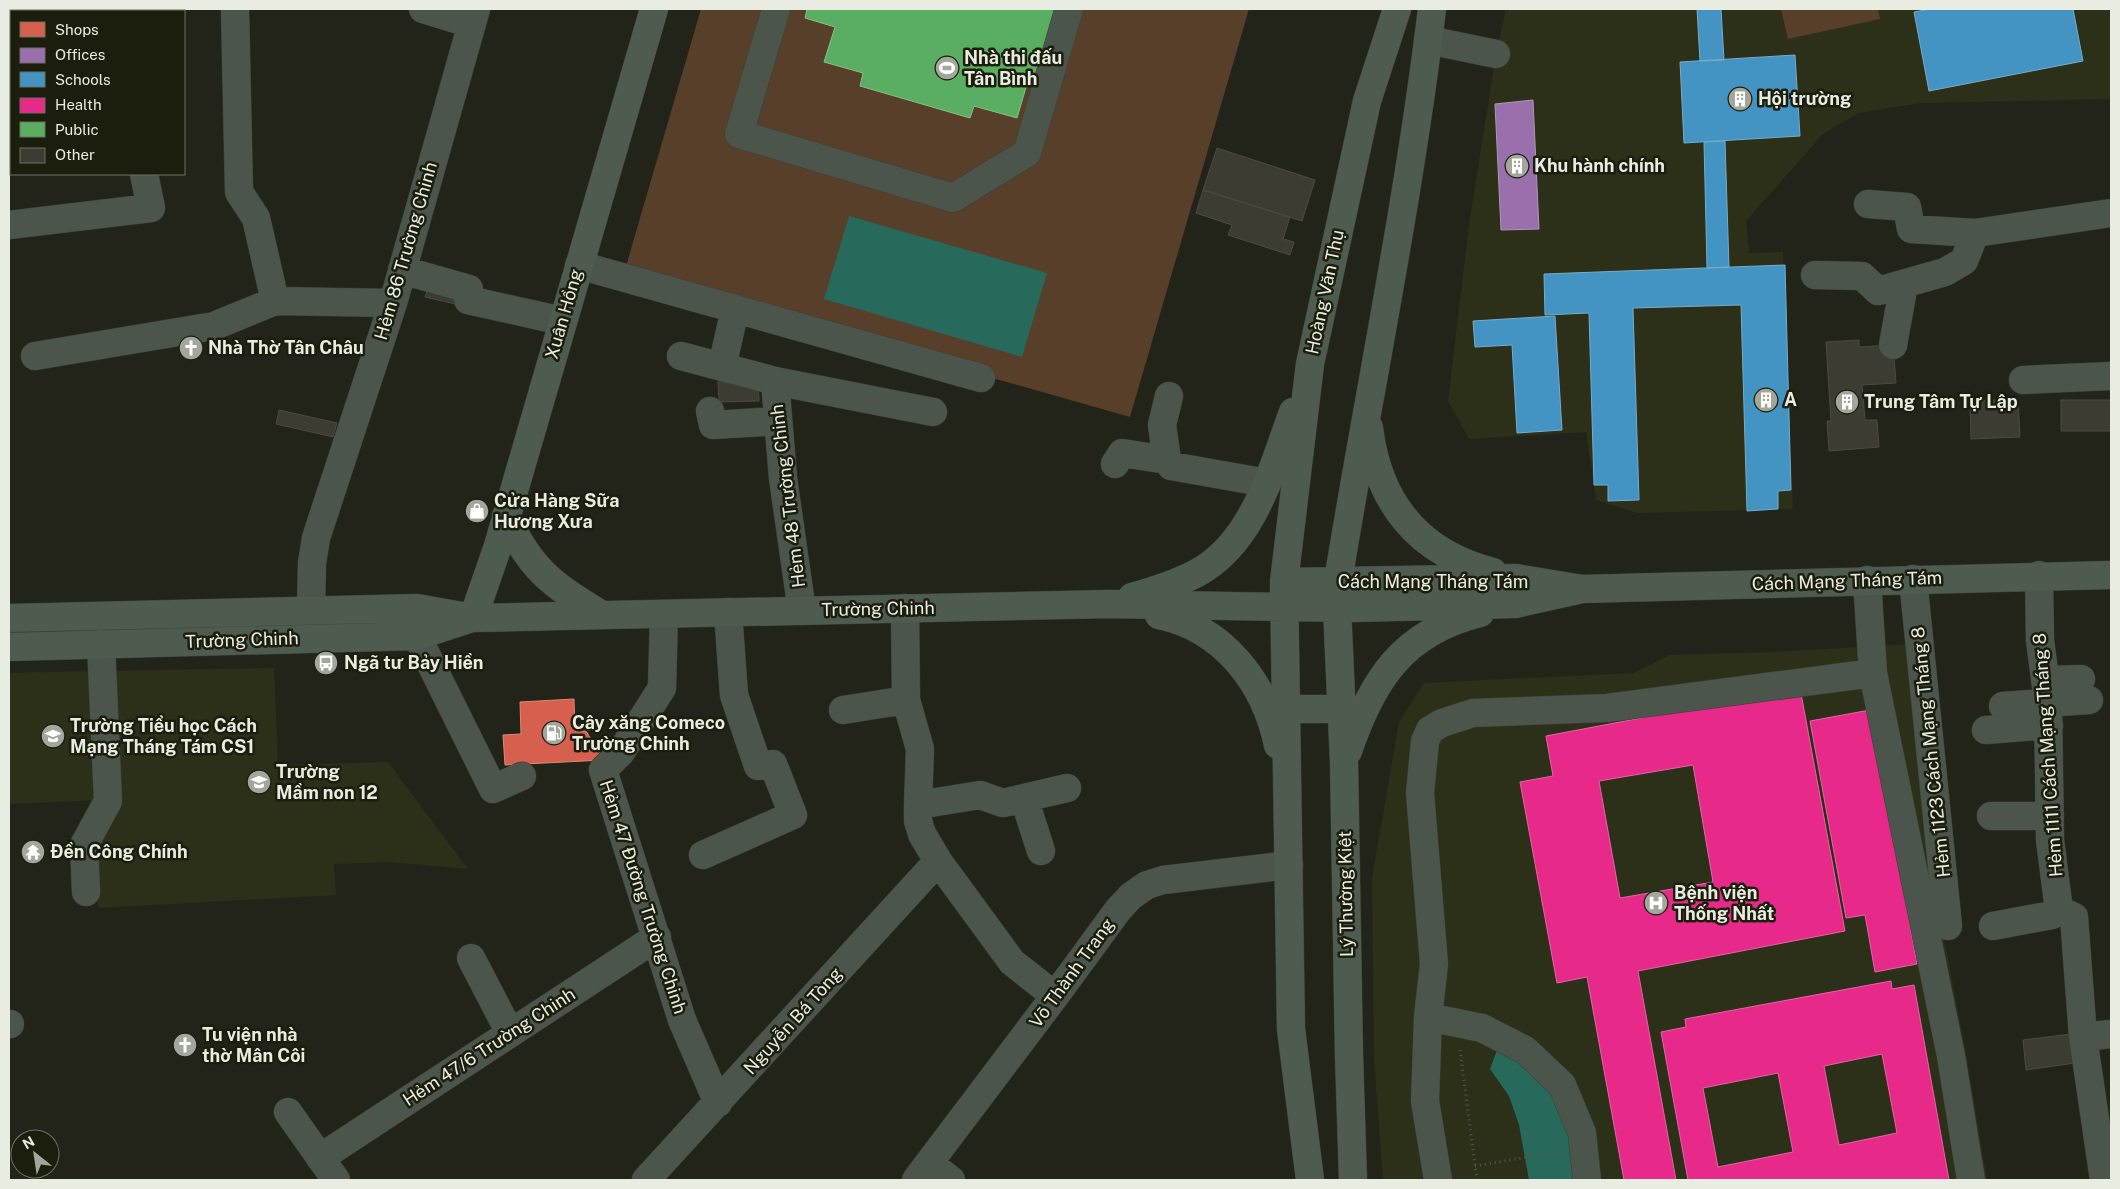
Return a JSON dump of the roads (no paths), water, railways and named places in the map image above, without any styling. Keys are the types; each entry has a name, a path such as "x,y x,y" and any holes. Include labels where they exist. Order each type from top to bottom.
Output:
{"main road":[{"name":"Xuân Hồng","path":"473,618 506,516 654,9"},
{"name":"Hoàng Văn Thụ","path":"1284,595 1310,364 1336,235 1367,101 1397,9"},
{"path":"1338,581 1367,407 1400,231 1432,9"},
{"path":"1109,604 1163,588 1197,573 1221,556 1239,536 1267,483 1310,364"},
{"path":"1367,407 1374,456 1382,482 1393,505 1410,527 1431,544 1452,557 1515,591"},
{"path":"506,516 517,541 541,573 564,592 602,615"},
{"name":"Cách Mạng Tháng Tám","path":"1284,595 1336,608 1515,591 1867,580 2111,575"},
{"name":"Cách Mạng Tháng Tám","path":"1284,595 1338,581 1515,591"},
{"name":"Lý Thường Kiệt","path":"1338,581 1336,608 1344,762 1348,1056 1354,1180"},
{"path":"1344,762 1358,720 1371,694 1389,668 1406,650 1425,635 1447,624 1473,615 1515,591"},
{"path":"1284,595 1291,1030 1310,1180"},
{"name":"Trường Chinh","path":"9,618 417,608 473,618 1109,604 1284,595"},
{"path":"1109,604 1173,618 1194,626 1214,638 1231,653 1245,669 1266,710 1278,741 1286,783"},
{"path":"101,615 101,644"},
{"name":"Trường Chinh","path":"9,647 417,636 473,618"},
{"path":"1286,709 1341,709"}],"street":[{"path":"235,9 239,192 256,218 275,300"},
{"path":"423,9 474,17"},
{"path":"776,9 739,134 953,198 1027,153 1069,9"},
{"name":"Hẻm 86 Trường Chinh","path":"311,610 312,562 316,538 393,303 474,17"},
{"path":"1428,40 1496,54"},
{"path":"9,224 151,208 144,175"},
{"path":"1868,204 1907,207 1911,229 1975,234 2111,212"},
{"path":"1815,275 1862,276 1878,291 1945,272 1964,261 1975,234"},
{"path":"578,265 981,378"},
{"path":"402,270 469,289 468,300 562,321"},
{"path":"1893,345 1904,284"},
{"path":"35,356 214,326 275,300 393,303"},
{"path":"722,367 735,309"},
{"name":"Hẻm 48 Trường Chinh","path":"681,356 775,381 933,412"},
{"path":"2022,380 2111,376"},
{"name":"Hẻm 48 Trường Chinh","path":"775,381 783,478 802,611"},
{"path":"1169,396 1162,425 1167,460 1171,466 1267,483"},
{"path":"710,411 714,425 778,421"},
{"path":"1115,464 1122,453 1167,460"},
{"name":"Hẻm 1111 Cách Mạng Tháng 8","path":"2039,576 2040,640 2047,702 2050,840 2059,910"},
{"name":"Hẻm 1123 Cách Mạng Tháng 8","path":"1913,579 1948,926"},
{"path":"1867,580 1873,672 1951,1056 1971,1180"},
{"path":"905,608 906,700 920,749 918,821 922,834 938,861 1012,962 1055,996"},
{"path":"703,855 793,815 772,764 758,766 734,695 728,612"},
{"name":"Hẻm 47 Đường Trường Chinh","path":"664,614 662,688 621,752 603,770 682,1020 718,1103"},
{"path":"417,636 493,789 522,776"},
{"path":"86,892 84,845 108,801 101,644"},
{"path":"1438,1180 1425,1101 1428,1017 1434,964 1420,793 1425,741 1430,730 1442,723 1473,714 1607,708 1873,672"},
{"path":"1986,730 2047,702 2085,689"},
{"path":"843,710 906,700"},
{"path":"2003,706 2047,702"},
{"path":"918,805 980,795 1003,803 1067,788"},
{"path":"1024,798 1041,851"},
{"path":"1991,816 2050,816"},
{"name":"Nguyễn Bá Tòng","path":"646,1180 938,861"},
{"name":"Võ Thành Trang","path":"922,1172 1118,910 1131,896 1148,885 1163,880 1288,865"},
{"path":"1993,926 2052,915 2059,910 2074,917 2083,1037 2102,1104 2104,1180"},
{"name":"Hẻm 47/6 Trường Chinh","path":"320,1158 657,937"},
{"path":"471,958 510,1033"},
{"path":"1428,1017 1482,1028 1525,1050 1562,1085 1582,1133 1587,1180"},
{"path":"2083,1037 2111,1034"},
{"path":"288,1112 336,1180"},
{"path":"922,1172 951,1180"}],"water":[{"path":"849,216 1047,273 1022,357 824,299"},
{"path":"1500,1042 1545,1075 1568,1134 1577,1180 1529,1180 1519,1125 1509,1096 1490,1069"}],"place":[{"name":"Nhà thi đấu Tân Bình","path":"947,68"},
{"name":"Hội trường","path":"1740,99"},
{"name":"Khu hành chính","path":"1517,166"},
{"name":"Nhà Thờ Tân Châu","path":"191,348"},
{"name":"A","path":"1766,400"},
{"name":"Trung Tâm Tự Lập","path":"1847,402"},
{"name":"Cửa Hàng Sữa Hương Xưa","path":"477,511"},
{"name":"Ngã tư Bảy Hiền","path":"326,663"},
{"name":"Cây xăng Comeco Trường Chinh","path":"554,733"},
{"name":"Trường Tiểu học Cách Mạng Tháng Tám CS1","path":"53,736"},
{"name":"Trường Mầm non 12","path":"259,782"},
{"name":"Đền Công Chính","path":"33,852"},
{"name":"Bệnh viện Thống Nhất","path":"1656,903"},
{"name":"Tu viện nhà thờ Mân Côi","path":"185,1045"}]}
